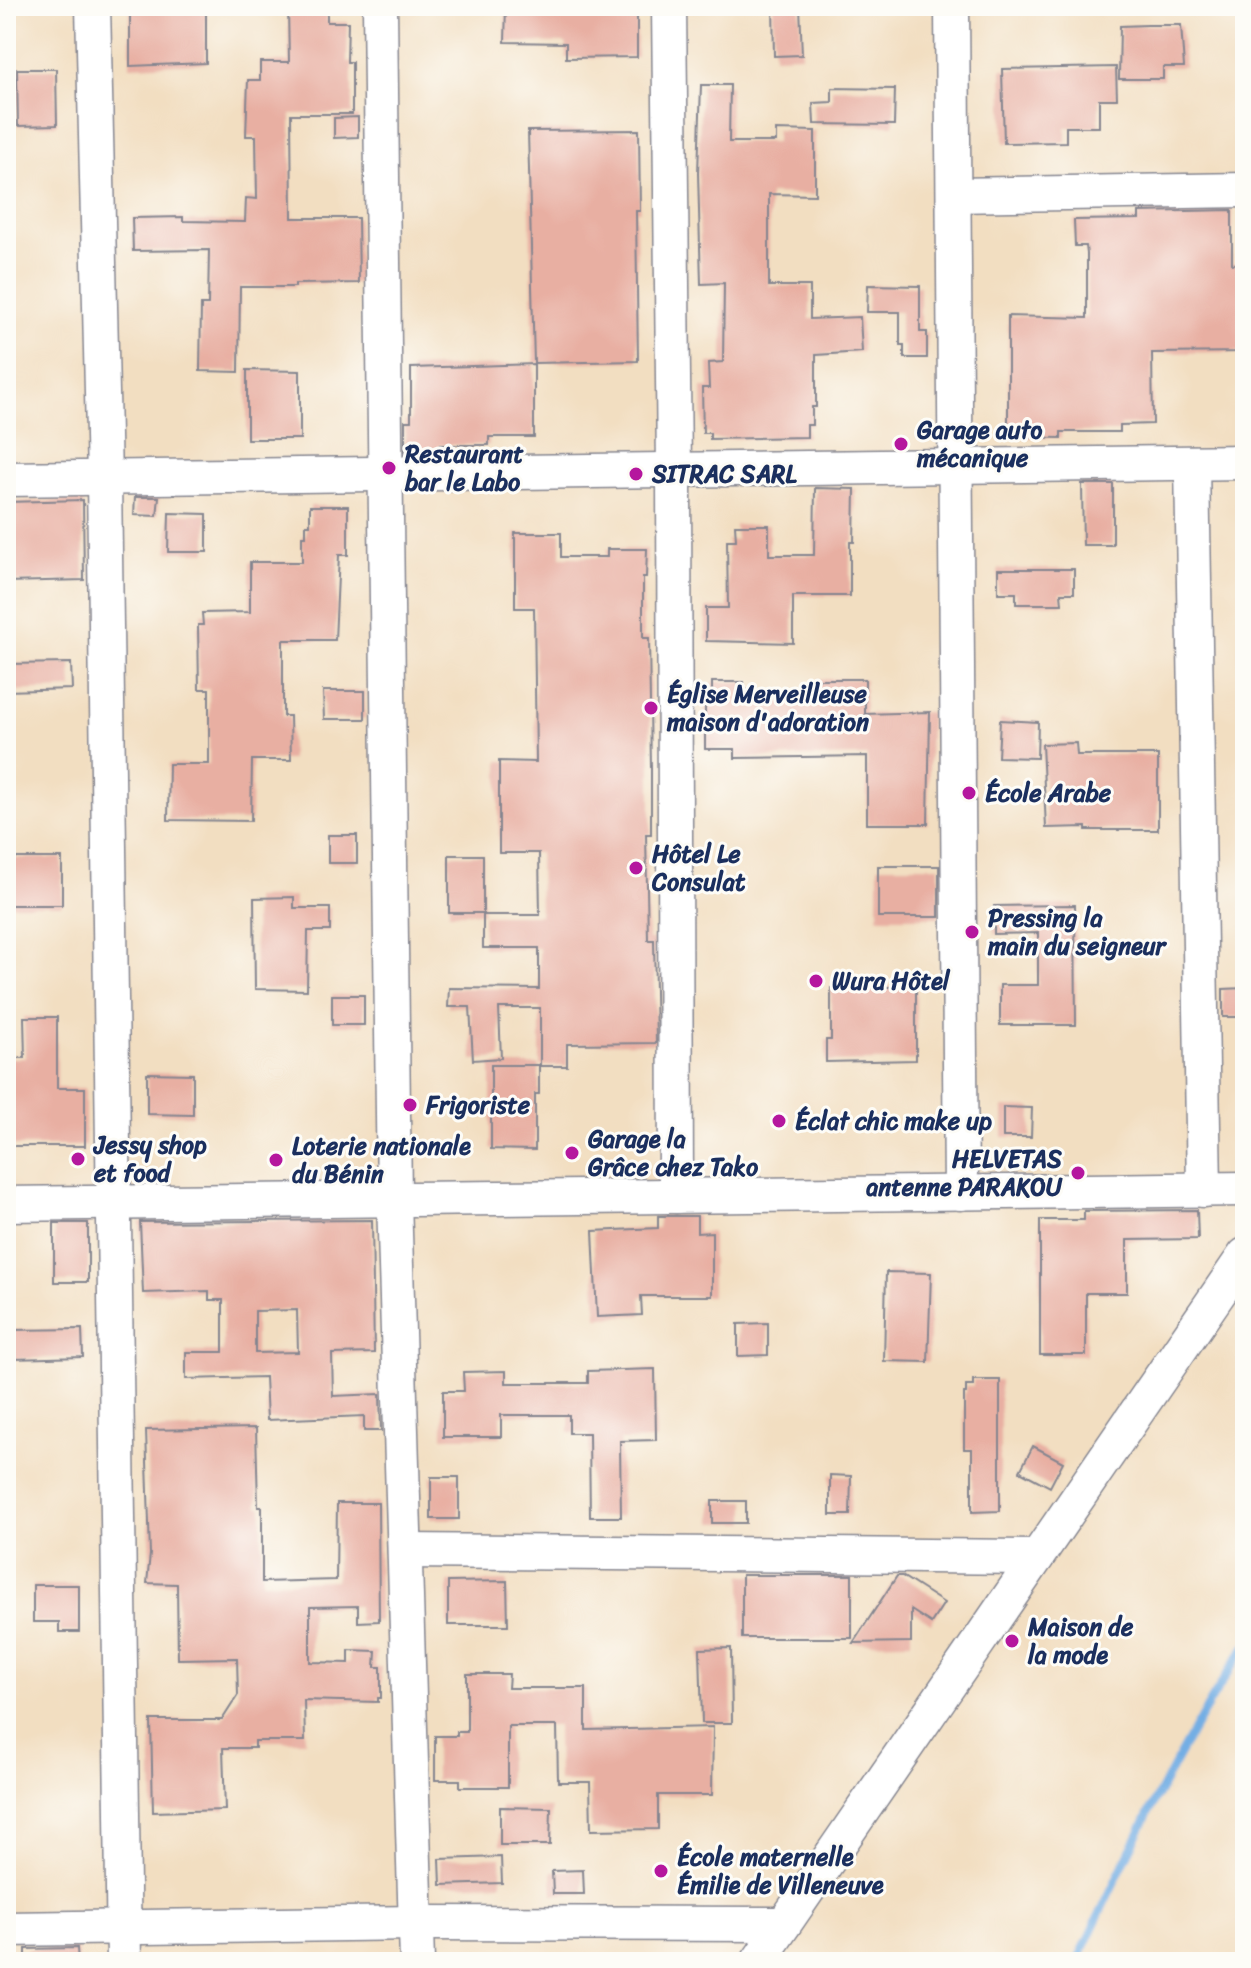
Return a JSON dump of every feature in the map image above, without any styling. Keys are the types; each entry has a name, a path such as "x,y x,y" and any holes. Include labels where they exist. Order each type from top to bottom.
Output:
{"street":[{"path":"93,6 104,478 124,1962"},
{"path":"380,6 394,1199 417,1962"},
{"path":"669,6 676,1196"},
{"path":"952,6 961,1193"},
{"path":"954,195 1245,190"},
{"path":"6,479 1245,462"},
{"path":"1192,463 1204,1190"},
{"path":"6,1204 1245,1189"},
{"path":"758,1962 1245,1255"},
{"path":"405,1551 1037,1557"},
{"path":"6,1929 416,1923 784,1924"}],"building":[{"path":"130,6 206,6 206,63 130,66"},
{"path":"288,6 327,6 327,22 348,22 347,62 352,62 352,114 291,114 292,218 358,218 359,283 240,287 239,372 200,371 201,305 208,305 209,250 133,251 132,218 183,217 183,221 245,222 246,198 257,199 256,136 246,136 248,80 260,80 260,62 289,62"},
{"path":"506,6 637,6 637,57 566,58 566,43 505,42"},
{"path":"773,6 800,6 802,55 774,56"},
{"path":"1181,25 1184,67 1163,67 1163,79 1119,79 1120,26"},
{"path":"1116,67 1117,99 1099,99 1099,127 1066,127 1066,142 1004,143 1002,69"},
{"path":"17,69 56,69 57,125 18,126"},
{"path":"701,85 730,85 729,142 776,142 776,130 815,131 815,195 769,194 769,286 810,286 810,319 860,317 862,352 816,355 816,407 812,407 812,425 807,425 807,437 710,439 710,433 703,433 702,388 709,388 708,363 723,362 724,283 701,284 698,173"},
{"path":"832,88 895,89 894,125 814,124 813,103 832,102"},
{"path":"358,117 358,137 334,138 334,118"},
{"path":"639,130 640,211 636,211 638,361 534,363 528,131"},
{"path":"1232,210 1232,264 1245,263 1245,352 1152,353 1153,424 1120,425 1120,432 1061,432 1061,438 1008,437 1008,316 1087,318 1086,246 1075,246 1074,220 1139,219 1139,212"},
{"path":"868,285 920,286 920,332 927,332 927,358 904,358 904,345 900,345 900,312 867,312"},
{"path":"534,364 534,437 489,437 489,445 439,445 439,453 405,453 405,421 411,421 411,368"},
{"path":"247,370 300,371 300,439 247,439"},
{"path":"1082,484 1113,484 1113,545 1083,545"},
{"path":"815,488 855,489 854,542 850,542 850,596 793,596 793,643 706,641 706,608 728,608 727,540 736,540 735,525 769,525 769,555 814,555"},
{"path":"135,497 159,497 157,516 134,515"},
{"path":"83,500 84,580 6,582 6,502"},
{"path":"310,506 348,506 348,555 339,555 335,640 283,640 283,716 290,716 291,760 252,760 251,821 168,820 169,764 209,764 209,689 199,689 198,625 203,625 202,613 250,612 250,562 302,562 302,536 306,536 306,525 310,525"},
{"path":"169,513 207,514 207,552 168,552"},
{"path":"515,533 561,533 561,557 607,557 607,549 647,549 646,577 643,577 643,638 649,638 651,834 646,834 648,940 654,940 656,1043 567,1044 567,1066 540,1066 540,1008 499,1008 501,1058 473,1060 470,1007 448,1007 449,988 539,989 539,948 483,948 483,915 540,915 539,853 499,853 499,761 536,762 534,608 515,608"},
{"path":"998,569 1074,569 1074,593 1061,593 1062,604 1016,604 1016,593 998,593"},
{"path":"71,663 72,689 6,691 6,664"},
{"path":"817,679 865,679 865,714 930,712 928,824 867,824 867,756 735,758 735,749 705,749 705,705 712,704 712,682 744,682 744,690 752,690 752,693 817,692"},
{"path":"323,691 365,691 365,719 324,719"},
{"path":"1000,720 1038,722 1037,758 998,757"},
{"path":"1076,743 1077,755 1158,755 1158,830 1046,828 1042,744"},
{"path":"328,835 357,835 357,863 328,863"},
{"path":"449,855 483,855 483,913 449,913"},
{"path":"6,858 62,858 62,905 6,905"},
{"path":"878,866 939,866 939,917 878,917"},
{"path":"294,897 294,908 330,908 330,931 308,931 307,990 255,989 254,898"},
{"path":"1075,905 1076,1025 1000,1025 1000,985 1038,985 1038,933 994,934 994,906"},
{"path":"916,987 916,1060 826,1062 826,1040 831,1040 831,988"},
{"path":"1245,988 1245,1017 1223,1017 1223,989"},
{"path":"332,995 364,995 364,1025 332,1025"},
{"path":"24,1017 57,1017 57,1088 85,1088 85,1146 6,1146 6,1058 25,1058"},
{"path":"491,1065 539,1065 539,1094 535,1094 535,1150 491,1149"},
{"path":"147,1073 193,1074 193,1115 147,1114"},
{"path":"1003,1107 1032,1108 1031,1137 1003,1137"},
{"path":"1197,1210 1198,1239 1127,1240 1127,1293 1086,1293 1086,1355 1040,1355 1040,1220 1084,1220 1084,1211"},
{"path":"658,1216 697,1216 697,1233 712,1232 712,1296 641,1296 642,1315 597,1317 593,1231 658,1228"},
{"path":"372,1220 374,1353 332,1354 333,1396 380,1394 381,1431 364,1431 364,1416 267,1420 265,1377 186,1379 186,1352 223,1352 223,1300 209,1300 209,1291 143,1293 140,1222","holes":["297,1310 298,1352 255,1353 255,1311"]},
{"path":"54,1223 88,1223 88,1282 54,1282"},
{"path":"886,1272 931,1273 928,1362 884,1361"},
{"path":"768,1323 768,1355 738,1356 738,1324"},
{"path":"82,1329 83,1357 13,1359 12,1330"},
{"path":"655,1369 656,1440 620,1441 621,1517 590,1517 589,1433 569,1433 569,1415 501,1415 501,1437 443,1437 443,1391 464,1391 463,1372 506,1371 506,1383 588,1383 588,1371"},
{"path":"973,1380 1000,1380 1000,1511 972,1512 972,1449 964,1449 964,1393 966,1386 973,1386"},
{"path":"256,1428 258,1507 262,1507 262,1582 336,1580 337,1503 378,1503 379,1621 358,1622 358,1606 310,1607 310,1662 349,1663 349,1650 376,1651 375,1667 381,1667 381,1698 378,1702 304,1700 305,1741 255,1741 255,1748 223,1748 225,1810 153,1812 151,1720 222,1720 238,1695 237,1658 178,1659 177,1584 147,1583 150,1554 146,1430"},
{"path":"1033,1446 1063,1462 1050,1487 1020,1471"},
{"path":"830,1475 851,1476 850,1515 830,1515"},
{"path":"431,1477 459,1477 459,1519 431,1519"},
{"path":"712,1501 746,1501 746,1523 712,1523"},
{"path":"742,1575 852,1575 852,1638 742,1638"},
{"path":"897,1576 902,1576 944,1603 931,1623 911,1610 911,1642 853,1643"},
{"path":"507,1581 508,1625 448,1625 448,1582"},
{"path":"33,1585 79,1585 79,1632 59,1632 59,1622 33,1622"},
{"path":"731,1648 732,1723 702,1723 700,1649"},
{"path":"467,1674 509,1674 508,1688 586,1688 586,1730 713,1727 712,1795 658,1795 658,1829 591,1830 590,1782 558,1782 557,1726 508,1726 508,1787 460,1787 460,1780 435,1780 435,1736 457,1736 457,1732 467,1732"},
{"path":"500,1807 551,1808 550,1845 500,1845"},
{"path":"501,1857 502,1883 441,1885 440,1859"},
{"path":"583,1870 584,1894 553,1894 552,1871"},
{"path":"77,1948 78,1962 26,1962 26,1949"}],"waterway":[{"path":"1077,1962 1176,1761 1245,1647"}],"place":[{"name":"Garage auto mécanique","path":"901,444"},
{"name":"Restaurant bar le Labo","path":"389,468"},
{"name":"SITRAC SARL","path":"636,474"},
{"name":"Église Merveilleuse maison d'adoration","path":"651,708"},
{"name":"École Arabe","path":"969,793"},
{"name":"Hôtel Le Consulat","path":"636,868"},
{"name":"Pressing la main du seigneur","path":"972,932"},
{"name":"Wura Hôtel","path":"816,981"},
{"name":"Frigoriste","path":"410,1105"},
{"name":"Éclat chic make up","path":"779,1121"},
{"name":"Garage la Grâce chez Tako","path":"572,1153"},
{"name":"Jessy shop et food","path":"78,1159"},
{"name":"Loterie nationale du Bénin","path":"276,1160"},
{"name":"HELVETAS antenne PARAKOU","path":"1078,1173"},
{"name":"Maison de la mode","path":"1012,1641"},
{"name":"École maternelle Émilie de Villeneuve","path":"661,1871"}]}
